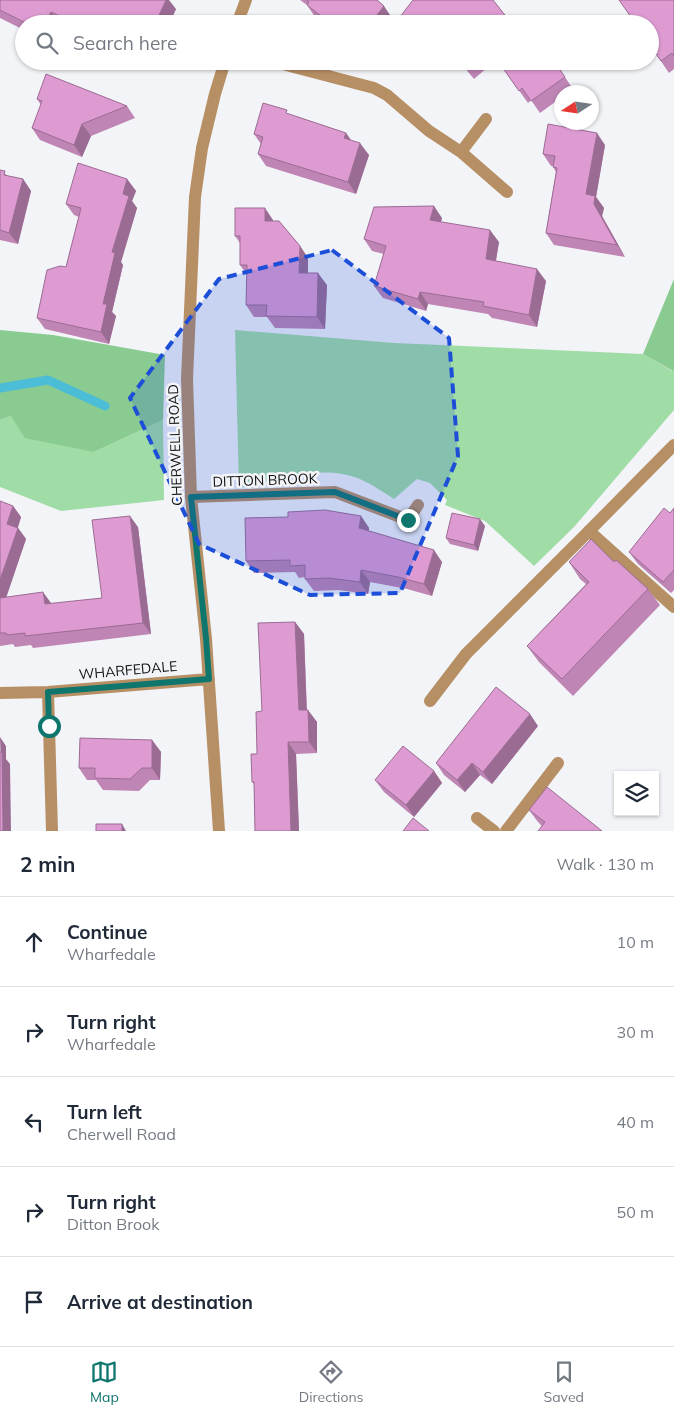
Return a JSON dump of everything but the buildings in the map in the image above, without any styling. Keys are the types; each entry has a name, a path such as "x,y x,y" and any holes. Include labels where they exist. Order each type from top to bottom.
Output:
{"street":[{"path":"240,15 246,0"},
{"name":"CHERWELL ROAD","path":"219,831 206,638 191,497 187,379 195,197 202,148 214,94 222,70"},
{"path":"305,70 374,88 387,95 430,131 462,152 507,192"},
{"path":"462,152 486,119"},
{"path":"430,701 466,654 674,445"},
{"name":"DITTON BROOK","path":"191,497 335,492 408,520 418,505"},
{"path":"589,531 674,607"},
{"name":"WHARFEDALE","path":"0,693 48,692 209,679"},
{"path":"48,692 52,831"},
{"path":"506,831 558,763"},
{"path":"477,818 494,831"}],"highlighted area":[{"path":"332,250 449,338 458,456 400,593 310,595 199,544 130,398 219,279"}],"green space":[{"path":"674,279 674,370 673,371 643,354"},
{"path":"0,330 53,335 165,355 163,420 94,452 25,438 11,416 0,420"},
{"path":"235,330 394,343 643,354 672,371 674,370 674,410 574,527 534,566 485,521 445,505 447,500 430,483 417,479 394,499 364,481 334,473 302,474 239,488"},
{"path":"11,416 94,452 163,420 164,500 61,511 0,487 0,420"}],"waterway":[{"path":"0,388 48,380 105,406"}],"route":[{"path":"49,726 48,692 209,679 191,497 335,492 408,520"}]}
